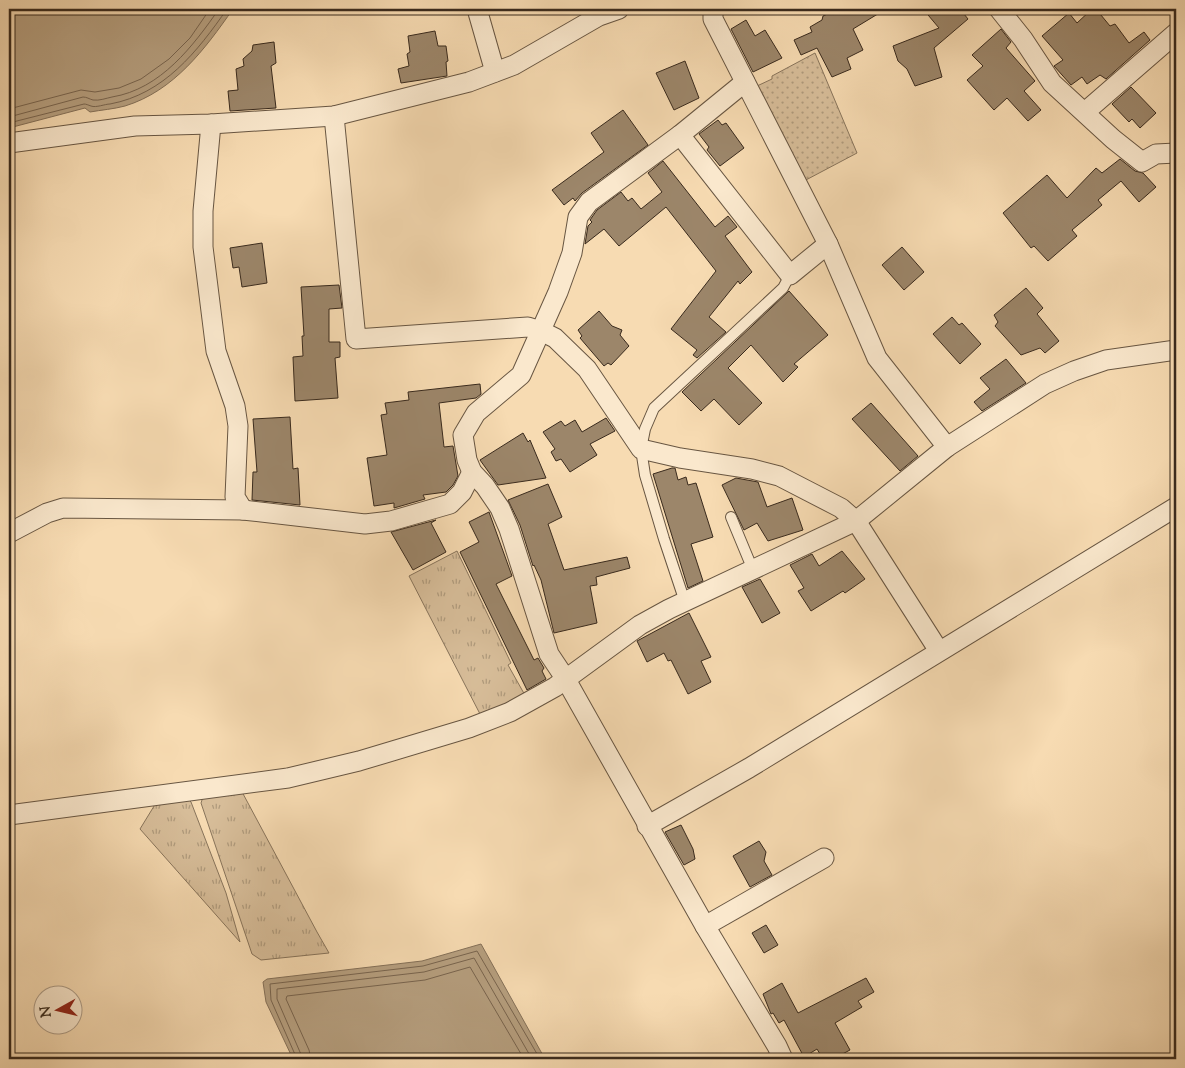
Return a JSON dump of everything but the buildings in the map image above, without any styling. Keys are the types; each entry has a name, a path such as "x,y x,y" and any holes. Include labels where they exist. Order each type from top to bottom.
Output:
{"street":[{"path":"477,9 495,72"},
{"path":"9,143 53,135 135,126 211,124 334,116 469,82 514,65 599,16 619,9"},
{"path":"713,9 713,19 795,174 828,244 877,358 947,447"},
{"path":"999,9 1023,39 1052,83 1113,139 1142,162 1156,154 1176,154"},
{"path":"1085,112 1176,34"},
{"path":"745,82 680,135 589,202 578,217 572,253 521,375 476,414 463,435 467,460 472,472 485,486 500,508 509,529 549,654 565,678 647,826 783,1059"},
{"path":"334,116 356,338 528,326 555,338 587,369 641,449 680,458 752,469 779,476 833,504 856,520 939,652"},
{"path":"211,124 203,211 203,247 216,351 235,406 238,426 235,497 243,510"},
{"path":"680,135 790,275 828,244"},
{"path":"9,815 288,778 358,761 469,728 510,712 555,687 640,625 856,520 947,447 1045,384 1106,360 1176,350"},
{"path":"9,533 47,513 64,508 243,510 365,524 391,521 450,504 462,492 472,472"},
{"path":"647,826 757,763 1176,507"},
{"path":"705,926 824,858"}],"lane":[{"path":"685,602 645,475 641,449 645,429 654,408 783,288 790,275"},
{"path":"731,517 753,570"}],"green space":[{"path":"815,53 857,153 804,181 757,86"},
{"path":"457,551 511,663 508,665 526,697 480,714 409,576"},
{"path":"241,790 329,953 261,960 252,954 201,803 203,797"},
{"path":"184,795 191,802 226,893 240,942 140,829 159,798"}],"water":[{"path":"9,9 233,9 187,67 159,90 143,99 112,109 90,112 85,108 9,128"},
{"path":"481,944 545,1059 293,1059 266,1002 263,982 267,979 422,961"}]}
